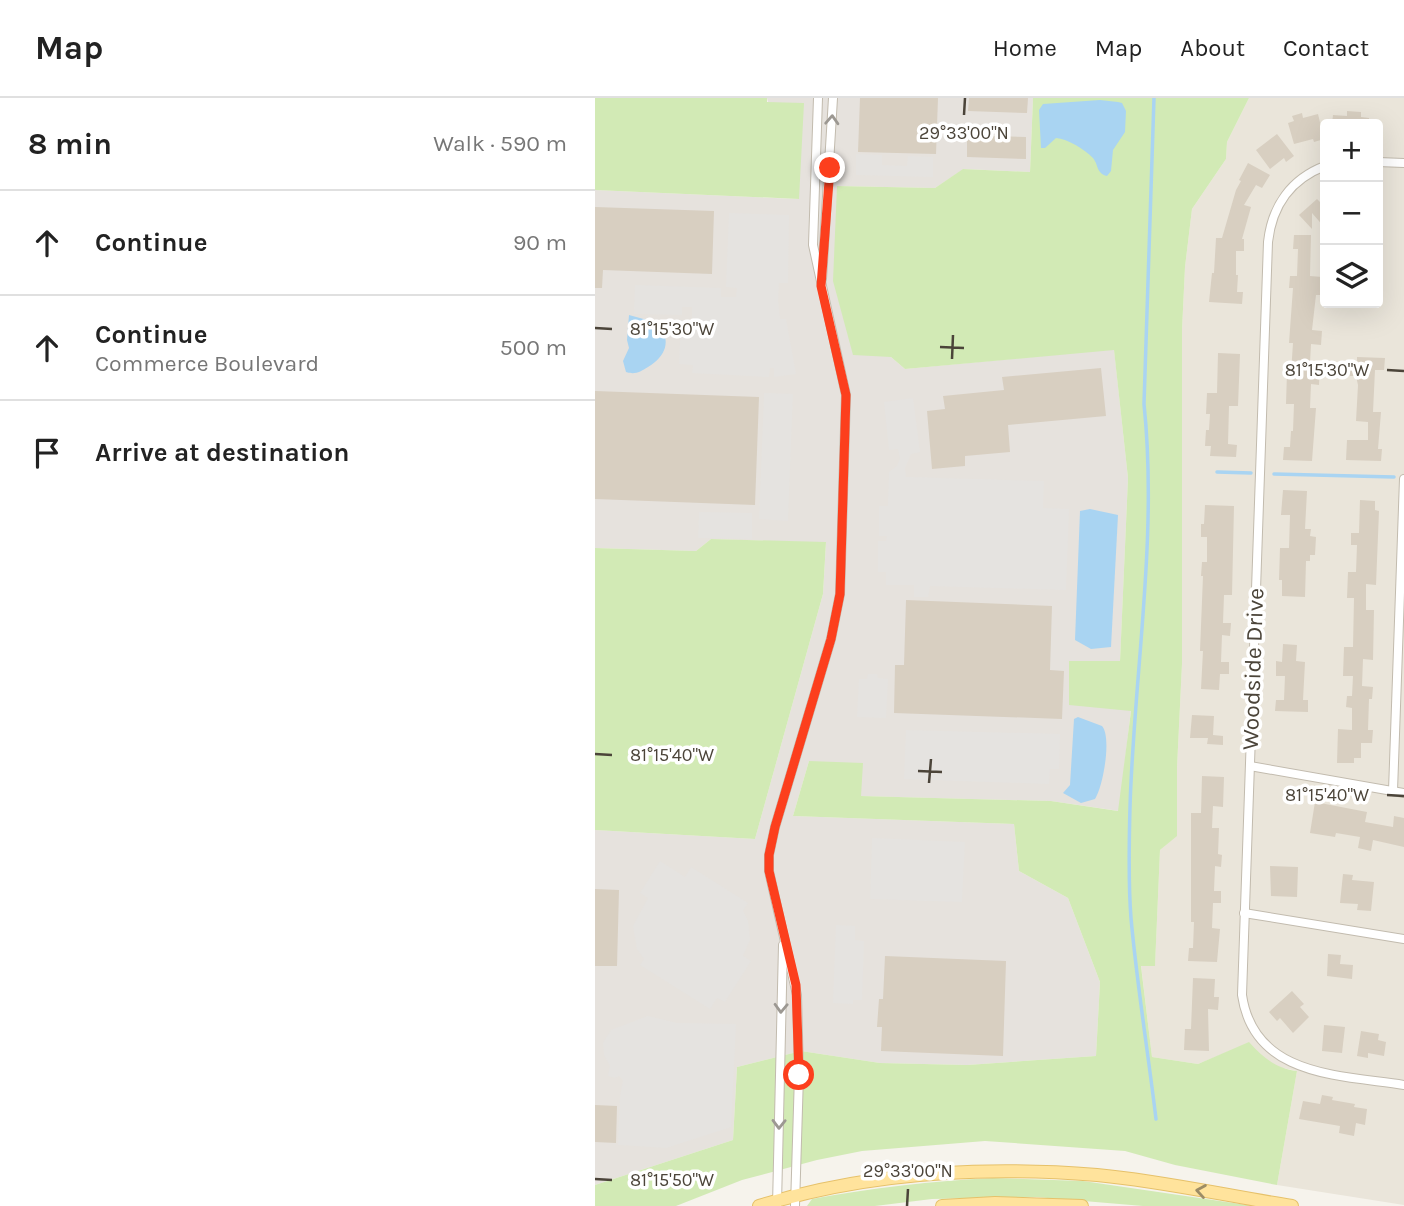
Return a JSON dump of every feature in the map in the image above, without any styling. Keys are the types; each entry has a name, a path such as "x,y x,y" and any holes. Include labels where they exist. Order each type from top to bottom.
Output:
{"main road":[{"path":"759,1206 795,1201 906,1176 1001,1171 1100,1175 1292,1206"},
{"path":"942,1206 995,1203 1082,1206"}],"street":[{"path":"795,1201 799,1033 796,985 769,871 769,855 831,639 840,594 846,395 814,258 818,98"},
{"path":"821,286 833,98"},
{"path":"1383,162 1404,163"},
{"name":"Woodside Drive","path":"1320,168 1306,174 1289,190 1275,212 1269,233 1243,1002 1252,1027 1264,1044 1281,1058 1302,1067 1404,1084"},
{"path":"1393,791 1404,479"},
{"path":"1249,766 1404,793"},
{"path":"1244,913 1404,939"},
{"path":"776,1203 783,935"}],"shaded area":[{"path":"767,98 1033,98 1030,172 964,169 935,188 837,186 891,357 905,369 1114,349 1128,478 1120,662 1069,704 1131,710 1119,811 1051,801 860,796 809,761 793,816 1014,824 1019,871 1068,898 1100,982 1096,1056 967,1065 880,1063 801,1051 737,1067 733,1140 595,1185 595,830 755,839 823,594 826,543 711,539 696,551 595,548 595,190 798,199"},
{"path":"1249,98 1404,98 1404,1205 1277,1185 1297,1071 1278,1067 1263,1058 1249,1043 1198,1064 1152,1057 1141,965 1155,965 1160,850 1177,835 1182,664 1182,330 1185,267 1192,209 1226,159 1227,142"},
{"path":"856,154 882,155 882,165 907,166 908,156 933,157 933,177 856,175"},
{"path":"729,213 789,215 788,283 779,283 778,300 780,319 786,319 796,374 774,377 774,368 770,368 769,377 692,373 693,365 679,364 681,320 692,320 692,307 682,307 682,315 634,314 635,285 721,288 721,297 736,297 737,288 726,287"},
{"path":"764,393 793,394 788,521 759,519"},
{"path":"913,398 920,452 911,454 905,468 906,477 1044,481 1043,508 1069,509 1066,590 930,586 928,597 914,597 914,585 886,585 886,572 878,572 878,541 886,541 887,536 879,536 879,506 888,506 889,472 897,466 900,458 898,449 889,450 884,402"},
{"path":"699,512 752,513 752,539 698,538"},
{"path":"868,674 877,674 878,678 888,679 886,718 857,717 859,679 867,679"},
{"path":"906,730 1060,734 1059,769 1050,769 1049,784 904,779"},
{"path":"872,838 965,842 962,902 870,899"},
{"path":"660,861 685,877 691,867 748,903 743,911 748,921 750,940 743,956 751,961 725,1002 717,998 710,1009 640,965 644,959 637,949 633,926 648,898 640,893"},
{"path":"836,925 855,926 855,940 864,941 862,1000 853,1000 853,1004 833,1003"},
{"path":"648,1016 677,1023 736,1024 731,1127 666,1148 618,1145 623,1080 619,1076 608,1076 610,1066 604,1055 603,1043 611,1030"}],"green space":[{"path":"595,98 767,98 767,102 804,103 799,199 595,190"},
{"path":"1033,98 1249,98 1227,142 1226,159 1192,209 1185,267 1182,330 1182,664 1177,836 1160,850 1155,966 1141,966 1152,1057 1198,1064 1249,1042 1270,1061 1297,1071 1277,1185 1175,1165 1125,1151 985,1141 862,1151 817,1160 742,1180 676,1206 595,1206 595,1185 733,1140 737,1067 801,1051 880,1063 967,1065 1096,1056 1100,982 1068,898 1019,871 1014,824 793,816 809,761 863,763 861,796 1051,801 1118,811 1131,711 1069,705 1069,661 1120,661 1128,478 1114,350 905,369 891,357 853,355 833,281 837,186 935,188 963,169 1030,172"},
{"path":"711,539 826,542 823,594 755,839 595,830 595,548 696,551"},
{"path":"993,1178 1083,1181 1254,1206 1143,1206 1036,1197 932,1199 875,1206 807,1206 812,1199 857,1192"}],"water":[{"path":"1100,100 1122,103 1126,111 1125,132 1113,150 1111,171 1107,176 1099,171 1093,158 1071,142 1056,138 1045,148 1041,148 1039,110 1043,104"},
{"path":"629,315 658,323 666,342 659,358 635,373 626,372 623,361 629,348"},
{"path":"1090,509 1118,515 1111,647 1091,649 1075,640 1080,511"},
{"path":"1078,717 1102,726 1106,740 1105,762 1098,793 1095,799 1081,803 1063,793 1070,785 1074,719"}],"building":[{"path":"860,98 938,98 936,154 858,152"},
{"path":"969,98 1028,98 1027,113 968,111"},
{"path":"1347,111 1361,112 1361,117 1369,119 1333,119 1333,115 1347,116"},
{"path":"1302,113 1303,118 1318,114 1320,140 1314,142 1313,139 1294,144 1288,123 1294,121 1292,116"},
{"path":"1277,134 1294,156 1286,162 1284,158 1270,169 1256,150"},
{"path":"967,135 1026,137 1026,159 967,157"},
{"path":"1248,163 1270,175 1262,188 1256,185 1244,205 1251,207 1242,239 1244,251 1236,251 1237,292 1243,292 1242,304 1209,302 1216,238 1222,238 1241,181 1239,180"},
{"path":"1317,199 1320,202 1320,222 1312,213 1312,229 1299,215"},
{"path":"595,207 714,211 712,274 603,270 602,288 595,288"},
{"path":"1294,235 1311,235 1310,276 1320,277 1320,295 1316,295 1312,330 1322,331 1321,345 1311,344 1310,363 1320,364 1319,385 1311,384 1310,408 1316,408 1312,461 1283,460 1284,447 1290,447 1293,431 1294,404 1286,404 1287,372 1291,373 1293,343 1289,343 1293,288 1289,288 1290,276 1297,276 1298,249 1293,249"},
{"path":"1218,353 1240,354 1238,406 1229,406 1228,444 1237,445 1236,457 1210,456 1211,446 1205,446 1210,414 1206,414 1207,393 1217,393"},
{"path":"1357,357 1385,358 1384,370 1375,370 1373,412 1381,412 1378,449 1382,449 1381,461 1346,460 1347,440 1368,440 1368,422 1356,421 1358,385 1356,376 1350,376 1350,364 1357,365"},
{"path":"1101,368 1106,416 1008,425 1010,452 965,456 965,466 932,469 927,411 945,409 943,396 1004,390 1002,377"},
{"path":"595,391 759,397 755,505 595,499"},
{"path":"1283,490 1307,491 1305,529 1311,529 1310,536 1316,537 1315,555 1310,555 1310,561 1306,561 1305,597 1282,596 1282,580 1279,580 1280,548 1289,548 1290,515 1281,515"},
{"path":"1360,500 1375,501 1375,510 1379,511 1376,585 1366,584 1366,610 1374,610 1373,660 1363,659 1362,686 1373,687 1372,699 1369,699 1368,730 1373,730 1372,743 1361,743 1361,758 1354,758 1354,763 1337,763 1338,729 1352,730 1352,708 1346,707 1347,696 1352,696 1353,676 1343,676 1344,647 1353,647 1354,598 1347,598 1348,572 1356,572 1357,545 1351,545 1351,533 1359,533"},
{"path":"1205,505 1234,506 1232,595 1224,595 1223,623 1231,623 1230,636 1222,635 1221,662 1229,662 1229,674 1220,674 1219,690 1201,689 1201,576 1202,562 1207,562 1207,537 1201,537 1201,524 1204,524"},
{"path":"906,600 1052,606 1050,670 1064,671 1062,719 894,713 895,665 904,665"},
{"path":"1283,644 1297,645 1296,661 1305,662 1303,700 1308,700 1308,712 1275,711 1276,700 1284,700 1285,676 1276,676 1276,661 1282,662"},
{"path":"1192,715 1214,716 1213,735 1223,736 1223,745 1207,744 1208,738 1190,738"},
{"path":"1202,776 1224,777 1223,807 1213,806 1212,828 1219,828 1218,854 1222,855 1221,867 1215,866 1214,891 1221,891 1221,903 1213,903 1212,928 1220,929 1217,962 1188,961 1189,948 1193,948 1194,922 1191,922 1191,813 1201,813"},
{"path":"1315,802 1367,812 1365,822 1393,827 1394,816 1404,818 1404,847 1373,840 1371,851 1358,848 1360,837 1310,833"},
{"path":"1270,866 1298,867 1297,897 1271,896"},
{"path":"1343,874 1353,875 1352,880 1374,882 1371,911 1357,910 1358,904 1340,903"},
{"path":"595,889 619,890 617,966 595,966"},
{"path":"1328,954 1341,955 1340,964 1353,965 1352,979 1327,976"},
{"path":"885,956 1006,961 1003,1056 881,1051 882,1027 877,1027 879,999 883,999"},
{"path":"1193,978 1215,979 1214,997 1219,997 1218,1010 1208,1009 1209,1051 1184,1050 1185,1029 1191,1029"},
{"path":"1292,991 1304,1004 1300,1007 1309,1017 1293,1033 1280,1018 1277,1021 1269,1012"},
{"path":"1324,1025 1345,1027 1342,1053 1322,1051"},
{"path":"1361,1031 1379,1034 1378,1040 1386,1042 1384,1056 1368,1053 1368,1058 1357,1056"},
{"path":"1322,1095 1367,1109 1365,1125 1356,1123 1354,1136 1339,1133 1340,1126 1299,1119 1303,1101 1320,1104"},
{"path":"595,1105 617,1106 616,1143 595,1142"}],"waterway":[{"path":"1154,98 1144,404 1148,454 1147,555 1132,757 1129,862 1133,943 1156,1119"},
{"path":"1217,472 1251,473"},
{"path":"1274,474 1394,477"}],"route":[{"path":"799,1075 796,985 768,860 775,827 831,639 840,594 846,395 821,286 830,168"}]}
